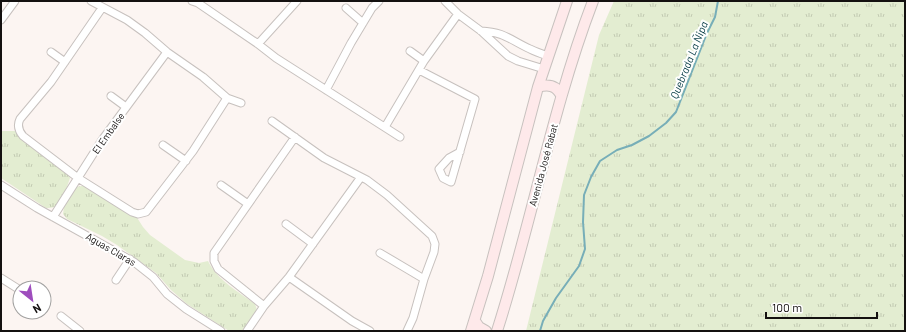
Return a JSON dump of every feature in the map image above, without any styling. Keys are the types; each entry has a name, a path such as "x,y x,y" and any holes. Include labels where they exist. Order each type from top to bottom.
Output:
{"street":[{"path":"1,20 15,1"},
{"path":"91,1 127,20 167,52 203,77 227,98 241,103"},
{"path":"258,44 297,1"},
{"path":"326,90 363,23 372,8 379,1"},
{"path":"445,1 458,14 481,31 508,56 518,61 544,69"},
{"path":"471,331 494,255 538,87 567,1"},
{"name":"Avenida José Rabat","path":"496,330 512,281 561,95 593,1"},
{"path":"197,2 276,58 400,137"},
{"path":"102,8 47,87 20,119 18,126 21,134 78,178 132,212 138,214 142,213 151,207 186,161 227,98"},
{"path":"346,8 363,23"},
{"path":"385,127 424,61 458,14"},
{"path":"481,31 494,31 508,36 529,49 548,56"},
{"path":"410,51 424,61"},
{"path":"51,52 65,62"},
{"name":"El Embalse","path":"53,217 102,140 167,52"},
{"path":"419,70 475,99 460,152"},
{"path":"538,87 548,85 558,90 561,95"},
{"path":"111,96 126,107"},
{"path":"272,121 324,158 367,180 387,195 432,236 435,244 434,252 424,279 413,318 407,331"},
{"path":"264,306 218,269 213,258 214,253 295,137"},
{"path":"163,145 186,161"},
{"path":"247,331 264,306 289,277 361,177"},
{"name":"Aguas Claras","path":"1,185 37,208 130,259 154,277 167,294 186,309 221,331"},
{"path":"221,185 248,204"},
{"path":"286,224 313,244"},
{"path":"380,253 424,279"},
{"path":"116,280 130,259"},
{"path":"289,277 339,312 370,331"},
{"path":"1,278 12,285"},
{"path":"61,316 80,331"},
{"path":"475,321 479,327 486,331"}],"green space":[{"path":"614,1 905,1 905,331 526,331 599,35"},
{"path":"1,131 15,131 19,136 67,172 70,178 63,197 56,206 46,208 1,178"},
{"path":"87,185 127,213 136,216 150,235 185,260 199,263 208,261 223,280 255,304 257,310 244,331 229,331 187,304 171,290 156,273 117,245 67,219 63,214 64,207 76,187"}],"waterway":[{"name":"Quebrada La Ñipa","path":"540,331 543,321 556,298 579,266 585,249 583,222 584,195 591,177 600,161 617,150 632,145 649,136 666,123 676,112 707,33 715,17 718,1"}]}
